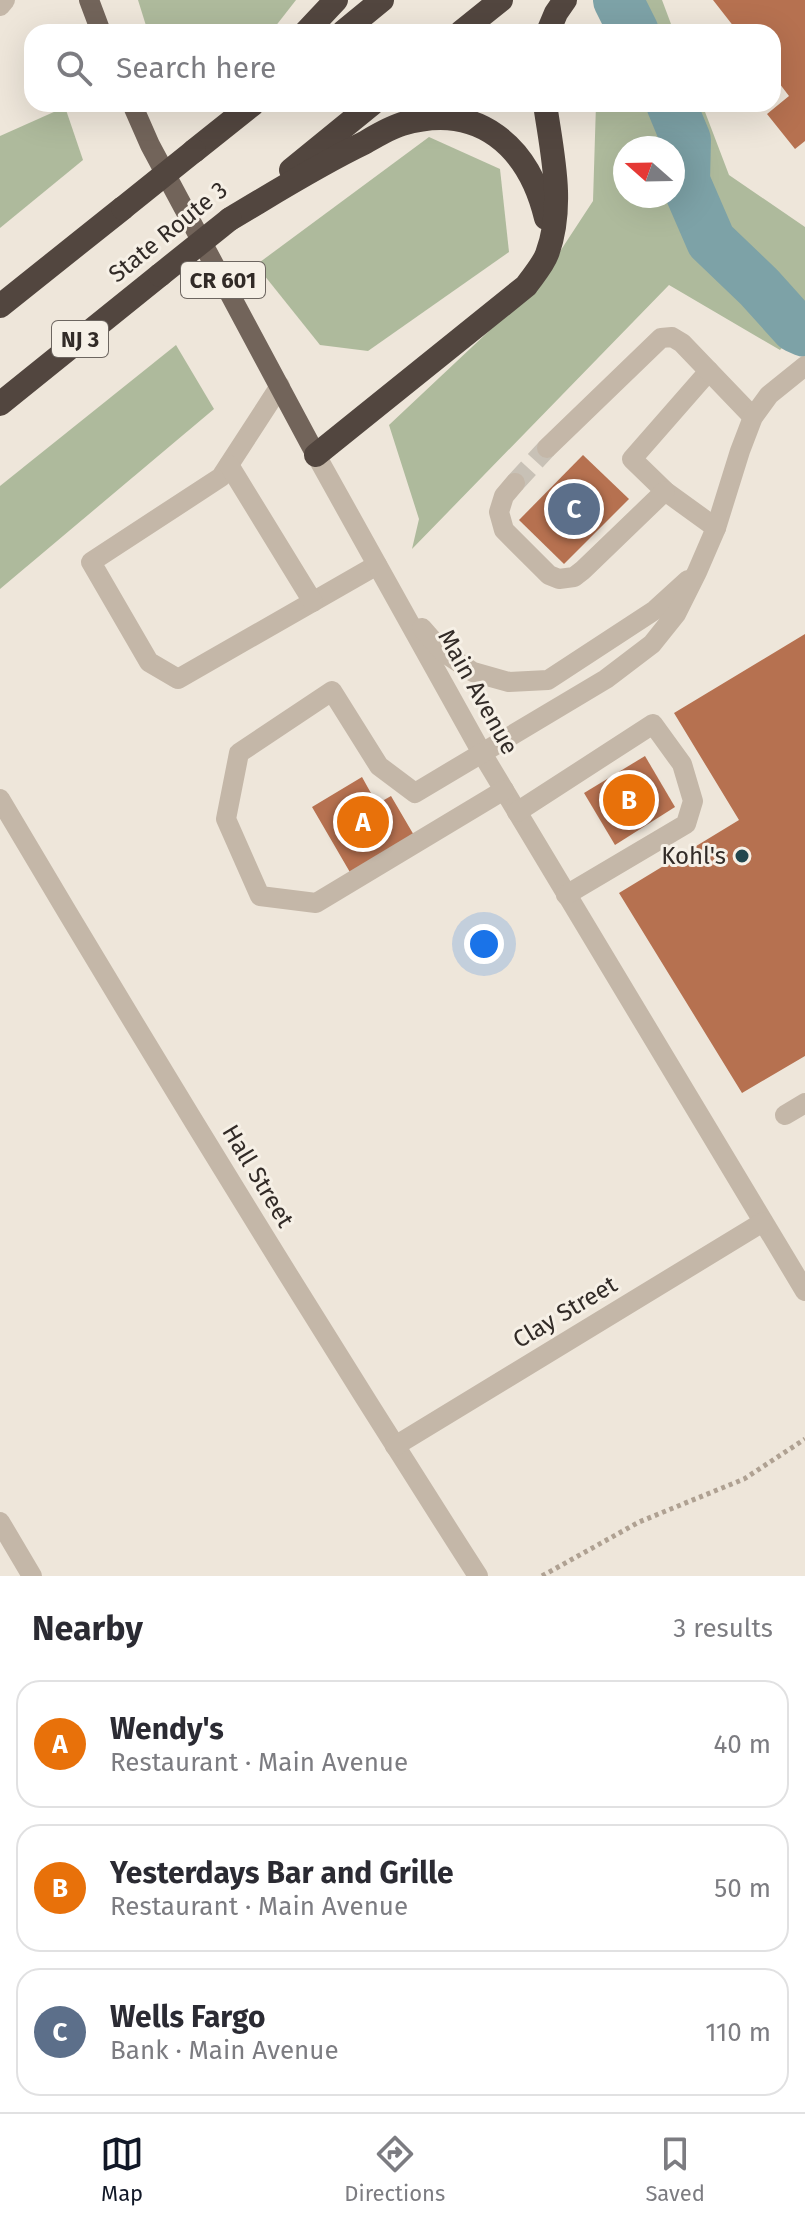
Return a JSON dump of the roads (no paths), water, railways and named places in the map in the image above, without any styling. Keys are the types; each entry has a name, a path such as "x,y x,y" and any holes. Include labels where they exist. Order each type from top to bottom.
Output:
{"highway":[{"path":"314,24 336,0"},
{"path":"353,24 382,0"},
{"path":"471,24 501,0"},
{"path":"551,24 565,0"},
{"path":"194,151 231,112"},
{"name":"State Route 3","path":"0,306 243,112"},
{"name":"State Route 3","path":"0,404 362,112"},
{"path":"316,455 526,286 546,256 556,215 554,163 546,112"},
{"path":"230,219 342,153 401,124 438,118 469,122 496,133 520,157 539,191 547,223 546,256"}],"main road":[{"path":"89,0 98,24"},
{"name":"Main Avenue","path":"136,112 150,145 316,455"}],"street":[{"path":"0,6 5,0"},
{"path":"547,448 661,338 672,337 682,343 753,417"},
{"path":"504,790 316,903 260,896 226,819 239,753 332,691 379,766 415,793 606,679 652,644 676,614 697,572 716,528 753,417 769,395 804,366"},
{"path":"709,371 632,459 665,491 716,528"},
{"path":"280,386 221,477 91,562 149,662 178,679 377,565"},
{"name":"Main Avenue","path":"316,455 483,755 805,1291"},
{"path":"229,465 313,602"},
{"path":"515,483 504,496 499,512 504,530 549,575 559,579 574,577 583,570 665,491"},
{"path":"395,598 443,652 473,672 509,682 548,680 655,610 697,572"},
{"path":"517,812 653,724 682,764 693,801 686,824 566,895"},
{"name":"Hall Street","path":"0,799 125,1009 478,1576"},
{"path":"785,1115 805,1103"},
{"name":"Clay Street","path":"395,1446 763,1222"},
{"path":"0,1522 32,1576"}],"waterway":[{"path":"618,0 630,24"},
{"path":"674,112 686,140 685,181 711,241 796,328 805,332"}],"tunnel":[{"path":"515,483 547,448"}],"place":[{"name":"Wells Fargo","path":"574,509"},
{"name":"Yesterdays Bar and Grille","path":"629,800"},
{"name":"Wendy's","path":"363,822"},
{"name":"Kohl's","path":"742,856"}]}
